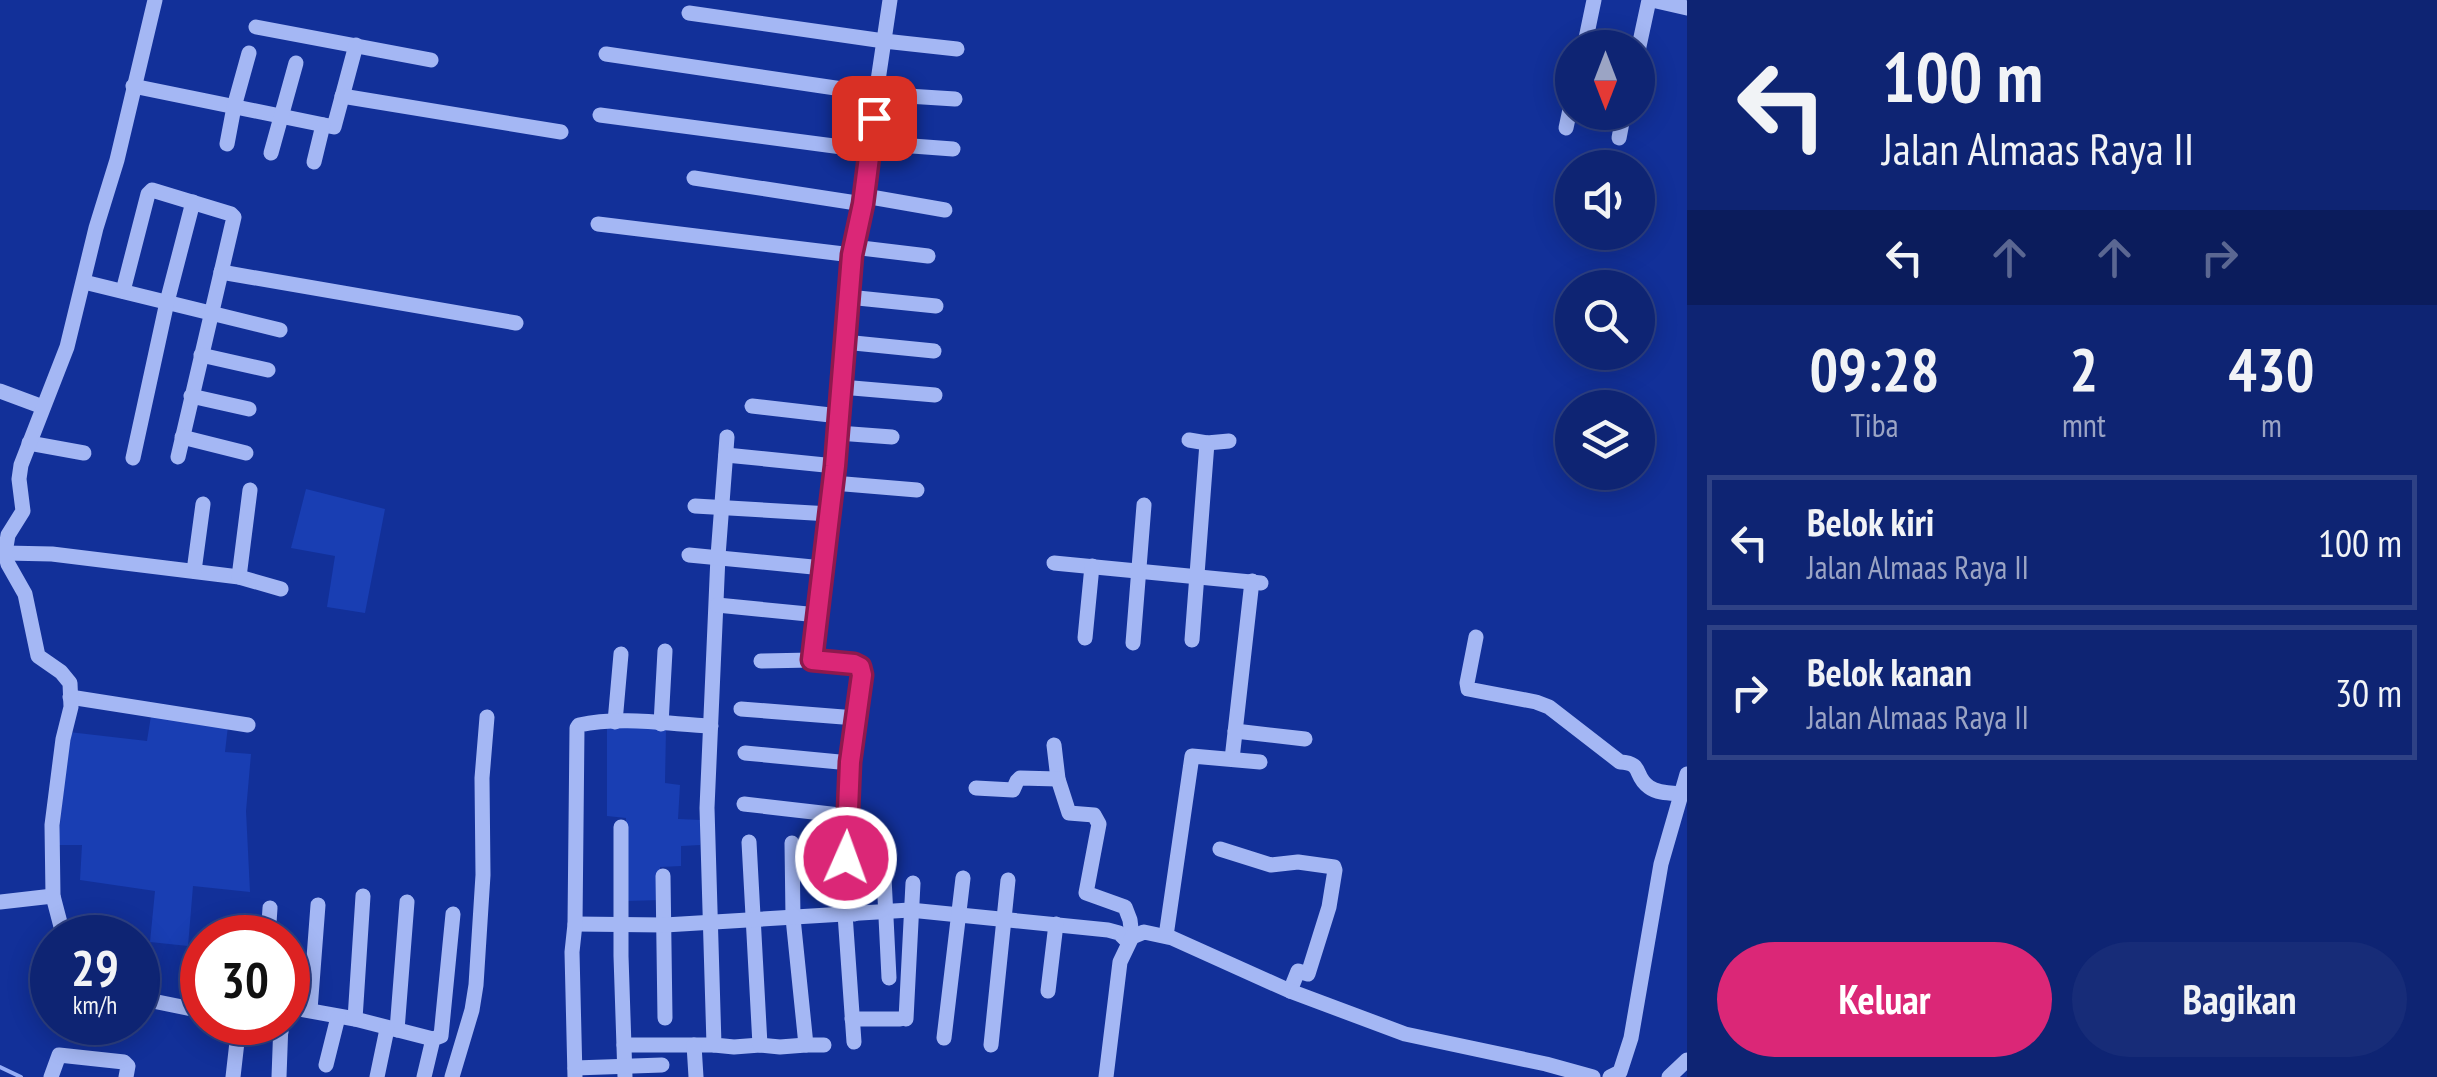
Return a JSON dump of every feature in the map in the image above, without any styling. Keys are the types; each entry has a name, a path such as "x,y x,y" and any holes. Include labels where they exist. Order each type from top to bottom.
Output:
{"street":[{"path":"58,915 53,896 52,825 70,683 38,656 26,594 5,553 8,535 23,511 21,464 67,347 155,0"},
{"path":"812,660 835,466 853,251 872,147 890,0"},
{"path":"1588,30 1594,0"},
{"path":"1643,30 1650,0 1687,8"},
{"path":"689,13 884,42 957,48"},
{"path":"256,27 431,60"},
{"path":"133,86 334,127 356,46"},
{"path":"227,144 249,52"},
{"path":"606,54 876,94 955,99"},
{"path":"272,153 296,63"},
{"path":"342,96 562,132"},
{"path":"600,116 872,147 953,149"},
{"path":"314,162 322,125"},
{"path":"1618,138 1620,130"},
{"path":"694,178 945,210"},
{"path":"123,291 152,190 234,217 178,456"},
{"path":"133,458 194,202"},
{"path":"598,224 928,256"},
{"path":"221,272 516,323"},
{"path":"84,282 280,330"},
{"path":"848,297 936,306"},
{"path":"844,342 934,350"},
{"path":"201,355 268,370"},
{"path":"841,387 935,395"},
{"path":"0,392 43,407"},
{"path":"191,396 249,410"},
{"path":"752,406 892,437"},
{"path":"714,1045 707,808 718,556 728,436"},
{"path":"182,438 246,453"},
{"path":"1189,440 1229,441"},
{"path":"29,443 84,454"},
{"path":"1192,640 1207,443"},
{"path":"726,455 835,466"},
{"path":"833,483 918,490"},
{"path":"238,577 250,490"},
{"path":"194,572 202,504"},
{"path":"1133,643 1144,505"},
{"path":"696,506 830,514"},
{"path":"5,553 52,554 238,577 281,589"},
{"path":"689,555 823,568"},
{"path":"1054,563 1257,582 1232,759"},
{"path":"1085,638 1092,566"},
{"path":"716,605 818,615"},
{"path":"1476,637 1468,689 1549,708 1620,762 1632,762 1643,782 1654,791 1683,794"},
{"path":"661,724 665,651"},
{"path":"614,722 621,654"},
{"path":"761,661 854,664 860,667 862,675 850,762 846,858 854,1042"},
{"path":"70,696 248,725"},
{"path":"740,709 856,718"},
{"path":"452,1077 476,985 487,717"},
{"path":"662,1066 625,1072 575,1073 572,952 577,728 614,722 711,726"},
{"path":"1235,730 1305,739"},
{"path":"1054,745 1058,780 1069,813 1094,816 1099,824 1086,894 1125,908 1130,920 1130,939 1120,962 1106,1077"},
{"path":"745,754 850,762"},
{"path":"1166,936 1192,756 1260,762"},
{"path":"1617,1076 1631,1038 1661,864 1687,774"},
{"path":"976,788 1013,790 1020,778 1058,780"},
{"path":"744,804 848,816"},
{"path":"622,827 625,1072"},
{"path":"750,842 760,1045"},
{"path":"792,843 793,918 806,1045"},
{"path":"1220,849 1272,865 1298,862 1334,867 1329,908 1308,974 1298,970 1290,991"},
{"path":"884,856 889,978"},
{"path":"816,858 846,858"},
{"path":"663,876 665,1018"},
{"path":"944,1038 963,878"},
{"path":"990,1045 1008,880"},
{"path":"852,1019 903,1019 913,883"},
{"path":"0,902 53,896"},
{"path":"326,1065 346,1018 363,896"},
{"path":"376,1077 392,1029 407,902"},
{"path":"318,905 310,1010 433,1039 441,1036 453,914"},
{"path":"270,908 270,915"},
{"path":"574,924 665,924 910,910 1108,930 1130,939"},
{"path":"1048,991 1056,924"},
{"path":"1130,939 1144,932 1166,936 1290,991 1405,1034 1592,1077"},
{"path":"424,1077 433,1039"},
{"path":"233,1077 234,1045"},
{"path":"278,1077 280,1045"},
{"path":"624,1045 824,1045"},
{"path":"694,1045 696,1077"},
{"path":"51,1077 58,1055 124,1062 128,1066 126,1077"},
{"path":"1669,1077 1687,1060"}],"shaded area":[{"path":"306,489 385,509 365,613 327,607 335,556 291,548"},
{"path":"151,716 228,726 225,752 251,754 246,811 250,892 193,886 191,915 180,915 180,945 160,943 160,915 153,915 155,891 80,880 82,845 58,845 69,732 147,741"},
{"path":"607,728 666,728 665,783 680,785 678,819 701,820 700,845 681,846 681,866 660,867 661,900 626,901 626,818 607,816"}],"waterway":[{"path":"0,1067 21,1077"}],"route":[{"path":"846,858 850,762 862,675 860,667 854,664 812,660 835,466 852,255 872,151 874,118"}]}
